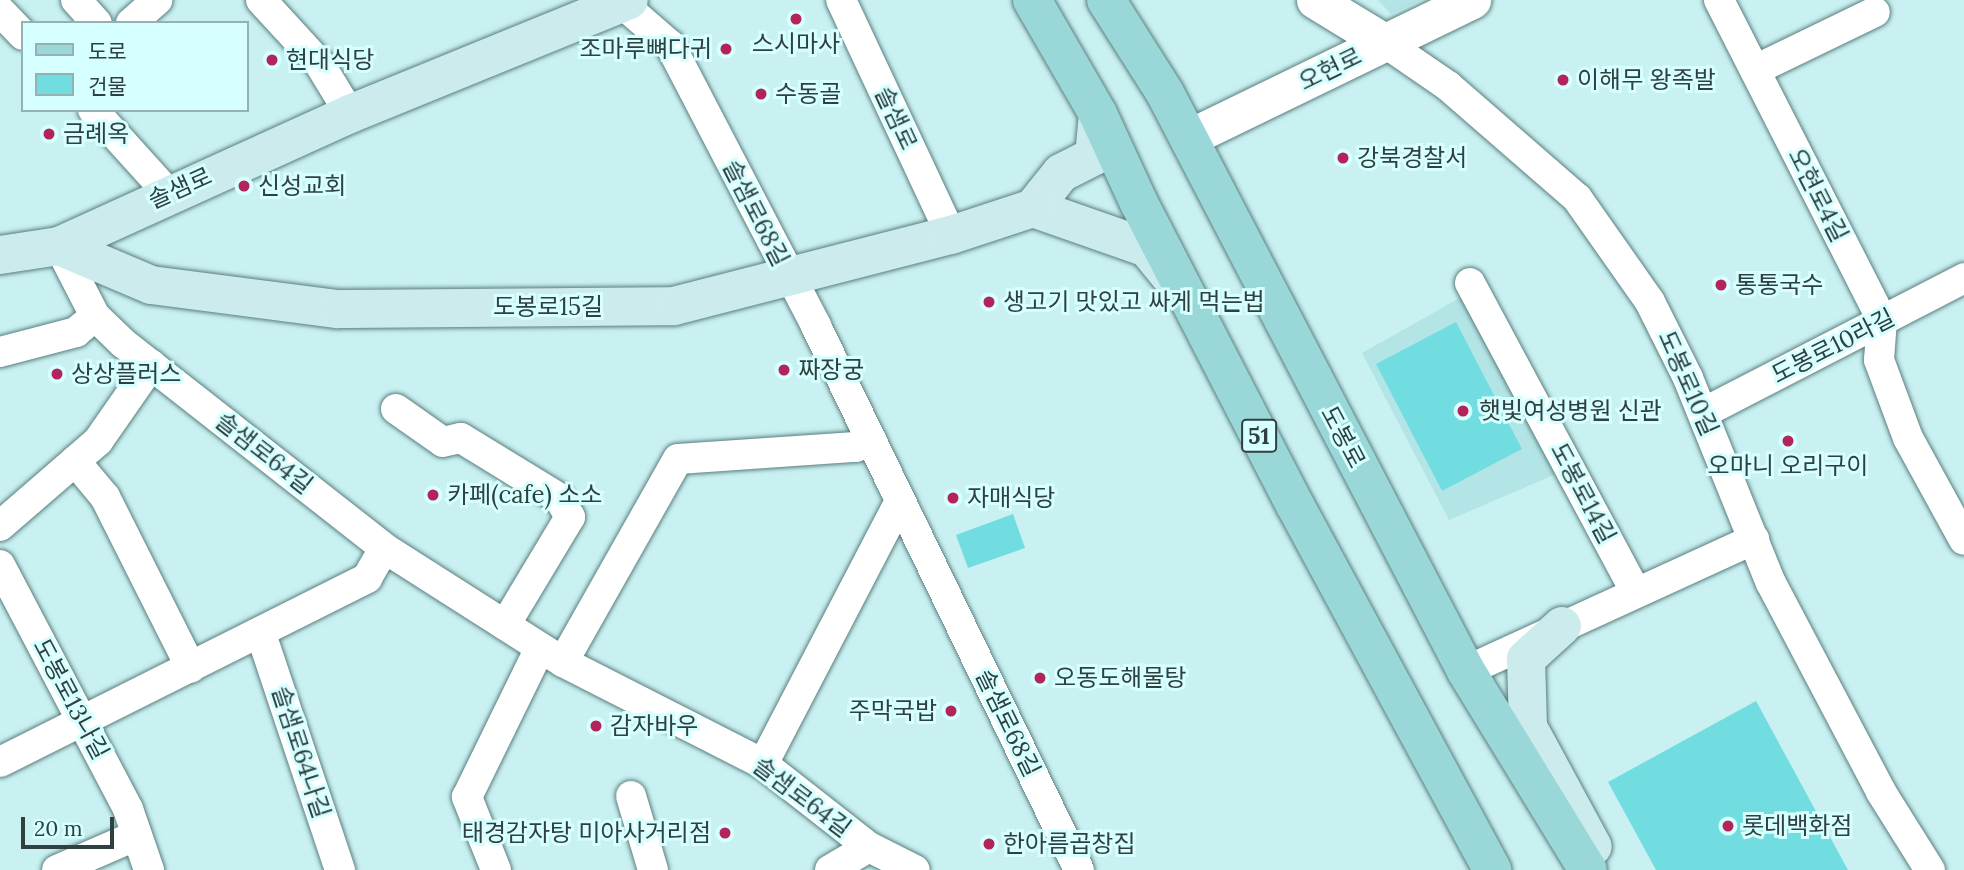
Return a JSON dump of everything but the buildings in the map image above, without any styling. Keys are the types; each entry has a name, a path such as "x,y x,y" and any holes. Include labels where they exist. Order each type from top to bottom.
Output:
{"main road":[{"name":"51","path":"1032,0 1098,114 1191,304 1492,870"},
{"name":"도봉로","path":"1106,0 1188,138 1466,671 1588,870"},
{"name":"솔샘로","path":"3,248 59,246 168,193 623,1"},
{"path":"1098,114 1094,156 1061,173 1033,208 1147,248 1191,304"},
{"name":"도봉로15길","path":"59,246 151,285 337,309 674,306 951,235 1033,208"},
{"path":"1562,626 1526,659 1528,727 1606,870"}],"street":[{"path":"76,0 95,21"},
{"path":"133,21 157,0"},
{"path":"261,0 319,63 350,114"},
{"name":"솔샘로","path":"841,0 951,235"},
{"name":"도봉로10길","path":"1315,0 1384,42 1448,86 1577,198 1650,302 1703,413 1771,583 1881,792 1930,870"},
{"name":"오현로","path":"1188,138 1472,0"},
{"name":"오현로4길","path":"1719,0 1882,320"},
{"name":"솔샘로68길","path":"623,1 670,46 871,440 1079,870"},
{"path":"0,11 21,33"},
{"path":"1755,70 1875,12"},
{"path":"95,112 168,193"},
{"name":"솔샘로64길","path":"59,246 94,316 151,365 384,548 551,655 763,764 869,847 915,870"},
{"name":"도봉로10라길","path":"1703,413 1964,278"},
{"name":"도봉로14길","path":"1470,283 1636,592"},
{"path":"0,352 76,332 94,316"},
{"path":"1882,320 1879,360 1908,438 1964,540"},
{"path":"0,526 98,441 151,365"},
{"path":"396,409 443,442 461,438 559,498 570,517 505,625"},
{"path":"496,870 467,797 551,655 678,459 856,447 871,440"},
{"path":"75,461 105,497 191,668"},
{"path":"763,764 900,501"},
{"path":"1466,671 1754,539"},
{"path":"0,762 261,634 367,578 384,548"},
{"name":"도봉로13나길","path":"0,565 128,809 149,870"},
{"name":"솔샘로64나길","path":"261,634 340,870"},
{"path":"631,796 653,870"},
{"path":"57,870 136,835"},
{"path":"830,870 869,847"}],"shaded area":[{"path":"1378,0 1421,0 1391,14"},
{"name":"햇빛여성병원 신관","path":"1463,296 1570,468 1449,520 1362,353"}],"place":[{"name":"스시마사","path":"796,19"},
{"name":"조마루뼈다귀","path":"726,49"},
{"name":"현대식당","path":"272,60"},
{"name":"이해무 왕족발","path":"1563,80"},
{"name":"수동골","path":"761,94"},
{"name":"금례옥","path":"49,134"},
{"name":"강북경찰서","path":"1343,158"},
{"name":"신성교회","path":"244,186"},
{"name":"통통국수","path":"1721,285"},
{"name":"생고기 맛있고 싸게 먹는법","path":"989,302"},
{"name":"짜장궁","path":"784,370"},
{"name":"상상플러스","path":"57,374"},
{"name":"햇빛여성병원 신관","path":"1463,411"},
{"name":"오마니 오리구이","path":"1788,441"},
{"name":"카페(cafe) 소소","path":"433,495"},
{"name":"자매식당","path":"953,498"},
{"name":"오동도해물탕","path":"1040,678"},
{"name":"주막국밥","path":"951,711"},
{"name":"감자바우","path":"596,726"},
{"name":"롯데백화점","path":"1728,826"},
{"name":"태경감자탕 미아사거리점","path":"725,833"},
{"name":"한아름곱창집","path":"989,844"}]}
